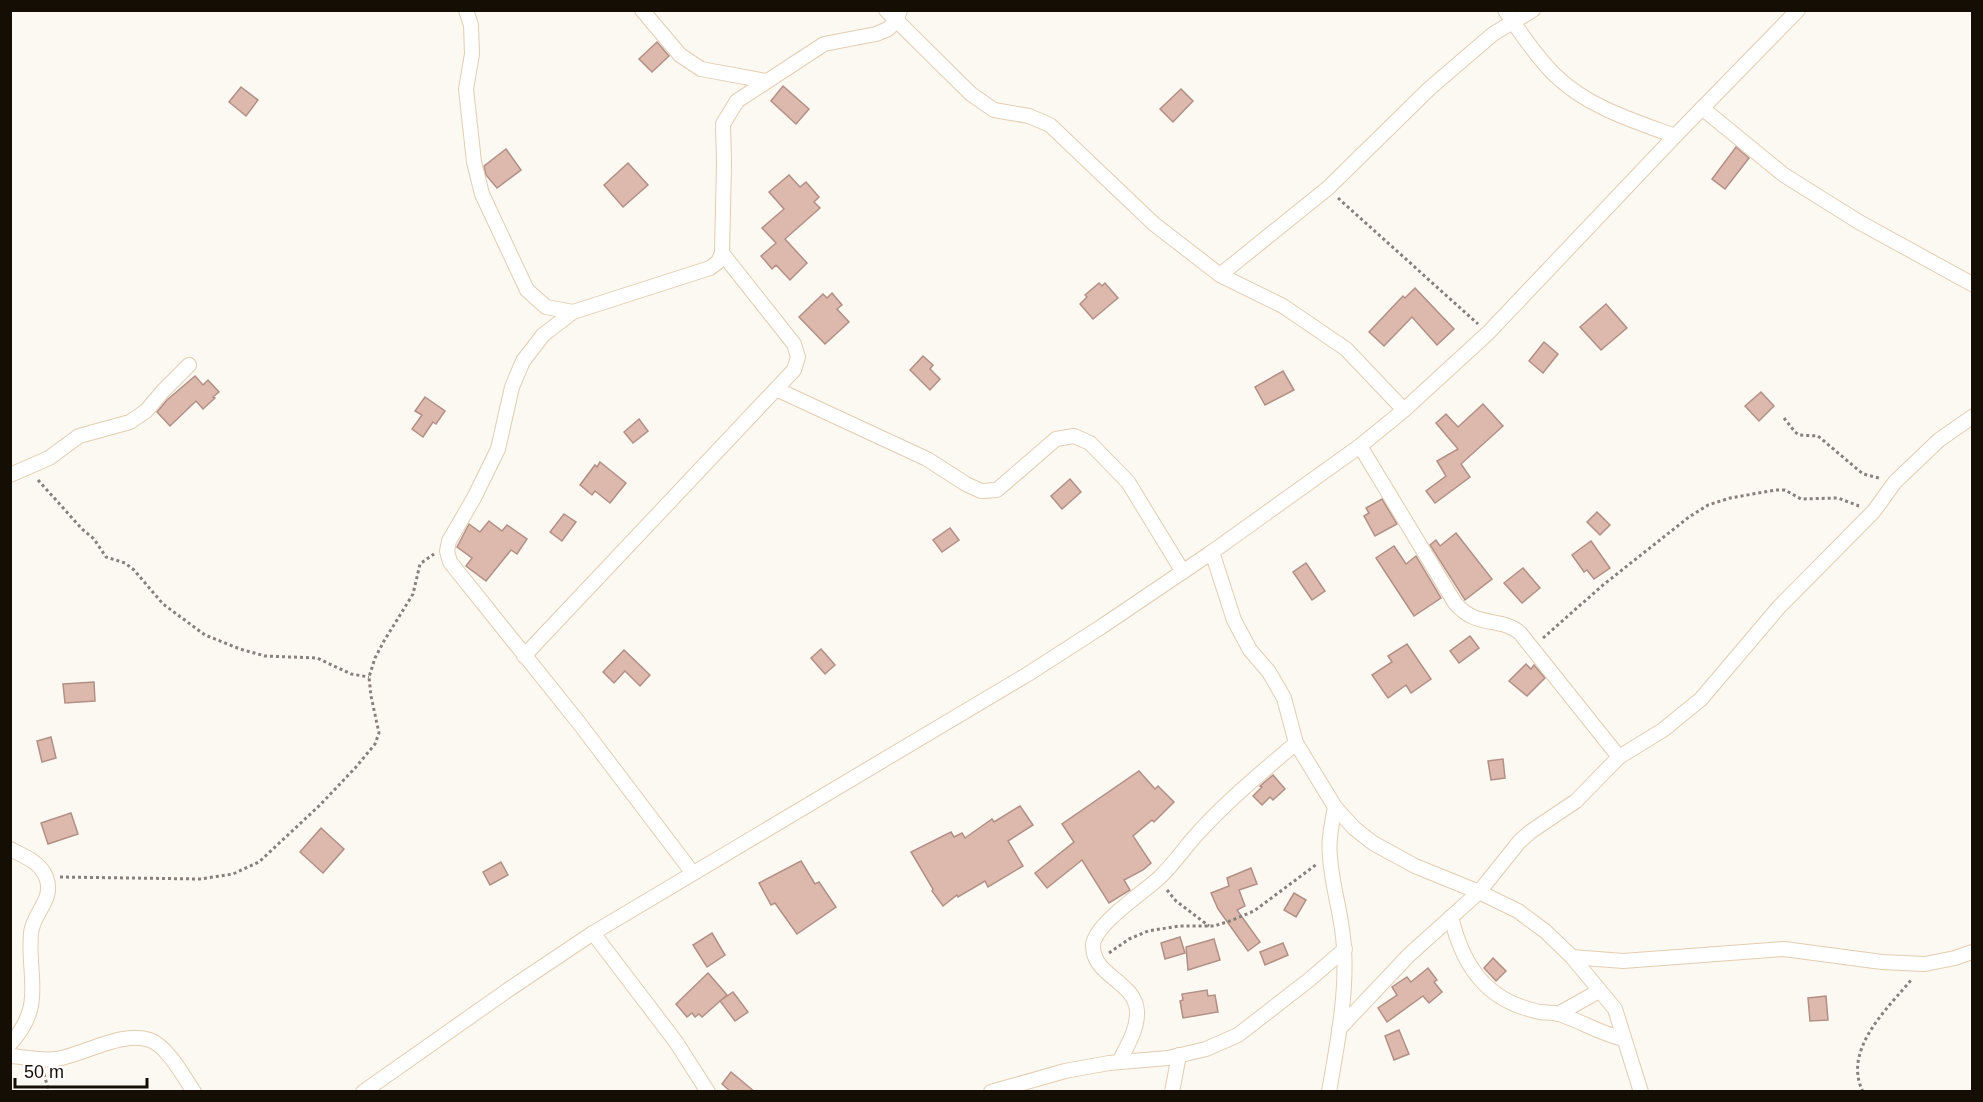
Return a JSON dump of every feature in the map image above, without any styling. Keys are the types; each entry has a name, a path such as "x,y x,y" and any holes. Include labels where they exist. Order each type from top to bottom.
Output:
{"street":[{"path":"466,10 471,25 472,54 466,89 474,162 482,194 527,290 546,307 573,312"},
{"path":"642,10 680,55 701,69 766,81"},
{"path":"886,10 898,16 970,94 993,110 1029,116 1050,125 1154,224 1220,275 1283,306 1346,349 1404,411"},
{"path":"1505,10 1556,76 1584,97 1620,115 1675,136"},
{"path":"1220,275 1328,188 1430,88 1493,34 1533,10"},
{"path":"363,1092 592,933 1028,674 1183,572 1360,446 1404,411 1488,333 1798,10"},
{"path":"693,872 579,723 450,562 447,551 449,541 474,498 498,449 512,387 523,361 543,334 573,312 710,268 718,262 722,253 723,124 737,101 824,44 876,34 888,29 898,16"},
{"path":"1702,108 1784,175 1858,222 1972,284"},
{"path":"524,656 794,370 798,357 794,344 722,253"},
{"path":"10,475 49,458 79,436 130,422 147,411 189,365"},
{"path":"776,388 927,459 981,491 997,490 1056,439 1074,436 1090,443 1128,482 1183,572"},
{"path":"1339,1029 1382,982 1479,892 1530,832 1576,801 1619,757 1663,730 1701,699 1779,607 1874,511 1895,483 1939,440 1972,417"},
{"path":"1360,446 1463,613 1471,618 1511,626 1520,633 1619,757"},
{"path":"1212,552 1234,620 1250,650 1269,672 1284,699 1296,743 1335,807 1354,828 1373,843 1415,866 1518,911 1545,931 1572,957 1615,1009 1641,1092"},
{"path":"1119,1062 1135,1029 1137,1007 1124,986 1098,963 1093,943 1097,935 1107,922 1132,899 1158,879 1198,833 1255,778 1296,743"},
{"path":"1329,1092 1345,985 1344,949 1330,858 1335,807"},
{"path":"10,849 39,865 46,876 49,888 48,897 31,931 32,1006 27,1020 13,1040 30,1057"},
{"path":"1451,917 1459,947 1465,959 1490,989 1504,1000 1541,1012 1558,1014 1624,1039"},
{"path":"592,933 676,1042 708,1092"},
{"path":"991,1092 1065,1071 1119,1062 1179,1056 1206,1049 1238,1035 1309,980 1344,949"},
{"path":"1572,957 1623,961 1784,950 1863,960 1925,964 1972,952"},
{"path":"1558,1014 1599,991"},
{"path":"10,1056 42,1060 58,1059 122,1040 150,1040 164,1049 194,1092"},
{"path":"1172,1092 1179,1056"}],"path":[{"path":"1328,188 1488,333"},
{"path":"1784,418 1799,435 1815,435 1824,440 1838,455 1863,474 1895,483"},
{"path":"26,467 64,511 93,539 106,557 134,570 163,604 206,635 265,656 317,658 351,674 369,677"},
{"path":"1531,649 1604,585 1689,517 1708,505 1752,494 1785,490 1801,499 1838,498 1874,511"},
{"path":"46,876 200,879 233,874 259,862 320,805 375,744 379,733 369,677 375,658 413,594 420,564 449,541"},
{"path":"1098,963 1129,939 1148,931 1179,926 1210,926 1254,911 1313,866 1330,858"},
{"path":"1158,879 1176,901 1210,926"},
{"path":"1863,1092 1857,1081 1856,1071 1866,1038 1925,964"}],"building":[{"path":"657,42 669,56 652,72 639,59"},
{"path":"783,86 809,109 796,124 771,101"},
{"path":"241,87 258,100 246,116 229,102"},
{"path":"1181,89 1193,101 1173,122 1160,109"},
{"path":"1736,147 1749,158 1725,189 1712,179"},
{"path":"506,149 521,170 497,188 486,175 484,166"},
{"path":"628,163 648,185 623,207 604,185"},
{"path":"789,175 800,187 806,182 819,197 814,202 820,208 785,239 807,263 790,280 776,265 772,269 761,256 776,243 762,228 784,209 769,192"},
{"path":"1099,283 1102,286 1105,283 1118,298 1093,319 1080,304 1087,297 1085,295"},
{"path":"1415,288 1454,329 1437,345 1412,317 1384,346 1369,332 1403,296 1405,298"},
{"path":"832,293 842,305 837,309 849,322 825,344 799,317 823,294 827,298"},
{"path":"1606,304 1627,328 1601,350 1580,327"},
{"path":"1544,342 1558,354 1543,373 1529,361"},
{"path":"923,356 933,365 930,369 940,379 930,390 910,370"},
{"path":"1283,371 1294,390 1265,405 1255,387"},
{"path":"195,376 203,385 208,380 219,392 203,409 196,401 170,426 157,412 167,400"},
{"path":"1761,392 1774,406 1759,421 1745,406"},
{"path":"425,397 445,411 436,424 433,422 423,437 412,429 422,415 415,411"},
{"path":"1483,404 1503,426 1461,464 1470,477 1435,503 1426,491 1446,476 1437,461 1458,449 1436,423 1446,414 1458,427"},
{"path":"639,419 648,431 633,443 624,432"},
{"path":"600,462 626,483 610,503 595,491 592,495 580,485 595,465 597,467"},
{"path":"1070,479 1081,492 1062,509 1051,496"},
{"path":"1382,499 1397,524 1375,536 1364,516 1369,513 1366,508"},
{"path":"1597,512 1610,525 1600,535 1587,522"},
{"path":"564,514 576,522 562,541 550,532"},
{"path":"489,521 502,531 507,525 527,539 517,554 511,550 486,581 466,566 472,558 457,547 469,524 480,532"},
{"path":"950,528 959,540 942,552 933,540"},
{"path":"1456,533 1492,579 1465,600 1430,545 1436,540 1440,546"},
{"path":"1591,541 1610,568 1594,579 1587,570 1584,572 1572,555"},
{"path":"1394,546 1406,564 1416,556 1441,598 1414,616 1376,558"},
{"path":"1306,563 1325,591 1312,600 1293,572"},
{"path":"1523,568 1540,588 1522,603 1504,583"},
{"path":"1470,636 1479,648 1459,663 1450,651"},
{"path":"1407,644 1431,679 1411,693 1406,685 1388,698 1372,675 1392,662 1388,656"},
{"path":"821,649 835,665 825,674 811,658"},
{"path":"624,650 650,675 640,686 625,671 614,683 603,672"},
{"path":"1526,664 1531,669 1534,665 1545,678 1527,696 1509,681"},
{"path":"94,682 95,701 65,703 63,684"},
{"path":"51,737 56,758 42,762 37,741"},
{"path":"1503,759 1505,778 1491,780 1488,761"},
{"path":"1139,771 1155,789 1158,786 1174,802 1154,822 1152,820 1133,836 1151,863 1124,880 1130,890 1109,903 1082,860 1047,888 1035,873 1074,842 1062,824"},
{"path":"1273,775 1285,789 1273,800 1270,797 1262,805 1253,796 1262,787 1260,786"},
{"path":"1020,806 1033,825 1008,841 1023,866 988,887 985,881 958,897 957,895 943,906 932,891 933,889 911,852 951,832 954,837 962,833 965,838 992,819 994,822"},
{"path":"71,813 78,834 48,844 41,823"},
{"path":"321,828 344,849 323,873 300,852"},
{"path":"801,861 815,884 819,882 836,907 797,934 775,903 771,905 759,883"},
{"path":"501,862 508,875 490,885 483,872"},
{"path":"1251,868 1257,884 1239,890 1245,906 1237,910 1260,942 1248,951 1218,909 1211,893 1229,886 1227,878"},
{"path":"1294,893 1306,900 1296,917 1284,910"},
{"path":"712,933 725,955 707,967 693,945"},
{"path":"1180,937 1185,953 1165,959 1161,943"},
{"path":"1214,939 1220,960 1188,970 1186,947"},
{"path":"1283,943 1288,955 1265,965 1260,952"},
{"path":"1493,958 1506,971 1496,981 1484,968"},
{"path":"1428,968 1437,980 1434,982 1442,992 1429,1003 1423,996 1387,1022 1378,1008 1397,995 1392,987 1407,977 1411,982"},
{"path":"708,973 727,995 702,1017 699,1014 695,1017 692,1013 687,1017 676,1004"},
{"path":"1207,990 1208,996 1215,995 1218,1012 1183,1018 1180,1001 1183,1000 1182,994"},
{"path":"733,992 748,1012 735,1021 720,1001"},
{"path":"1826,996 1828,1020 1810,1021 1808,998"},
{"path":"1399,1030 1409,1054 1394,1060 1385,1036"},
{"path":"731,1072 755,1092 731,1092 722,1084"}]}
